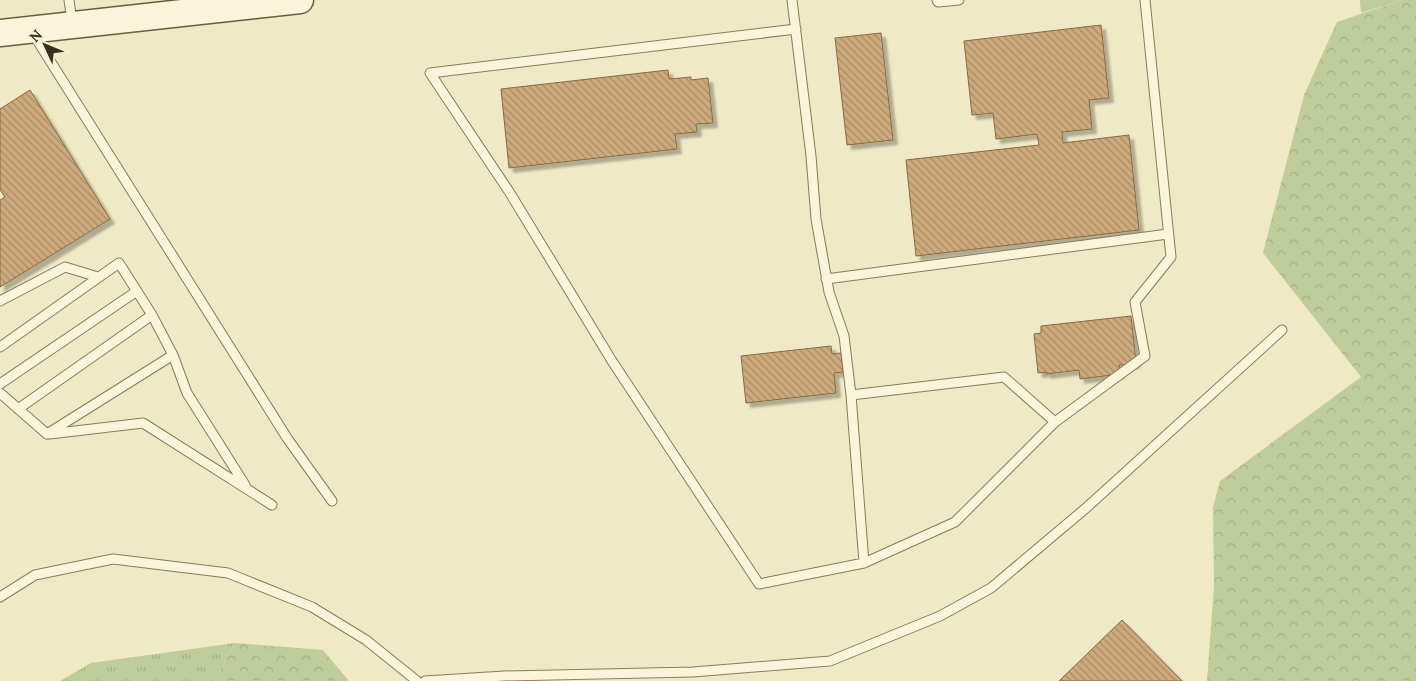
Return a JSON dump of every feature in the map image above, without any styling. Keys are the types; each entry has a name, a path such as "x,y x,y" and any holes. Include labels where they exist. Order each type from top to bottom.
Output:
{"main road":[{"path":"0,33 30,30 71,13 300,0"}],"lane":[{"path":"792,0 811,156 816,219 829,292 844,336 851,395 864,563"},
{"path":"937,0 938,2 959,0"},
{"path":"796,29 430,73 510,193 612,361 759,584 864,563 955,522 1055,422 1145,356 1135,302 1171,257 1145,0"},
{"path":"30,30 281,430 332,501"},
{"path":"826,279 1168,234"},
{"path":"0,347 118,262 152,315 173,355 187,393 247,489"},
{"path":"0,301 65,266 98,277"},
{"path":"0,384 137,291"},
{"path":"18,409 152,315"},
{"path":"425,681 504,676 693,672 830,661 940,616 991,588 1086,508 1282,330"},
{"path":"47,434 173,355"},
{"path":"851,395 1004,377 1055,422"},
{"path":"0,393 47,434 143,422 272,505"},
{"path":"0,597 35,575 113,559 228,573 312,607 366,640 418,681"}],"green space":[{"path":"1360,0 1402,0 1361,13"},
{"path":"1402,0 1416,0 1416,681 1207,681 1214,586 1213,507 1220,481 1361,377 1263,253 1304,95 1337,22"},
{"path":"235,643 214,681 60,681 91,663"},
{"path":"235,643 323,650 349,681 214,681"}],"building":[{"path":"1101,25 1109,98 1089,100 1092,129 1062,132 1063,143 1129,135 1139,230 916,256 906,160 1039,145 1037,134 996,139 993,113 972,115 964,41"},
{"path":"881,33 893,140 847,145 835,38"},
{"path":"668,70 669,79 691,77 691,80 708,78 713,123 696,124 697,132 675,134 677,149 509,168 501,89"},
{"path":"30,90 110,219 0,287 0,200 5,197 0,190 0,109"},
{"path":"1131,316 1136,362 1134,364 1119,365 1120,374 1080,379 1079,370 1046,374 1046,372 1038,373 1034,334 1041,333 1041,326"},
{"path":"831,346 832,354 841,353 843,372 834,373 836,393 746,403 741,356"},
{"path":"1122,620 1182,681 1059,681"}]}
